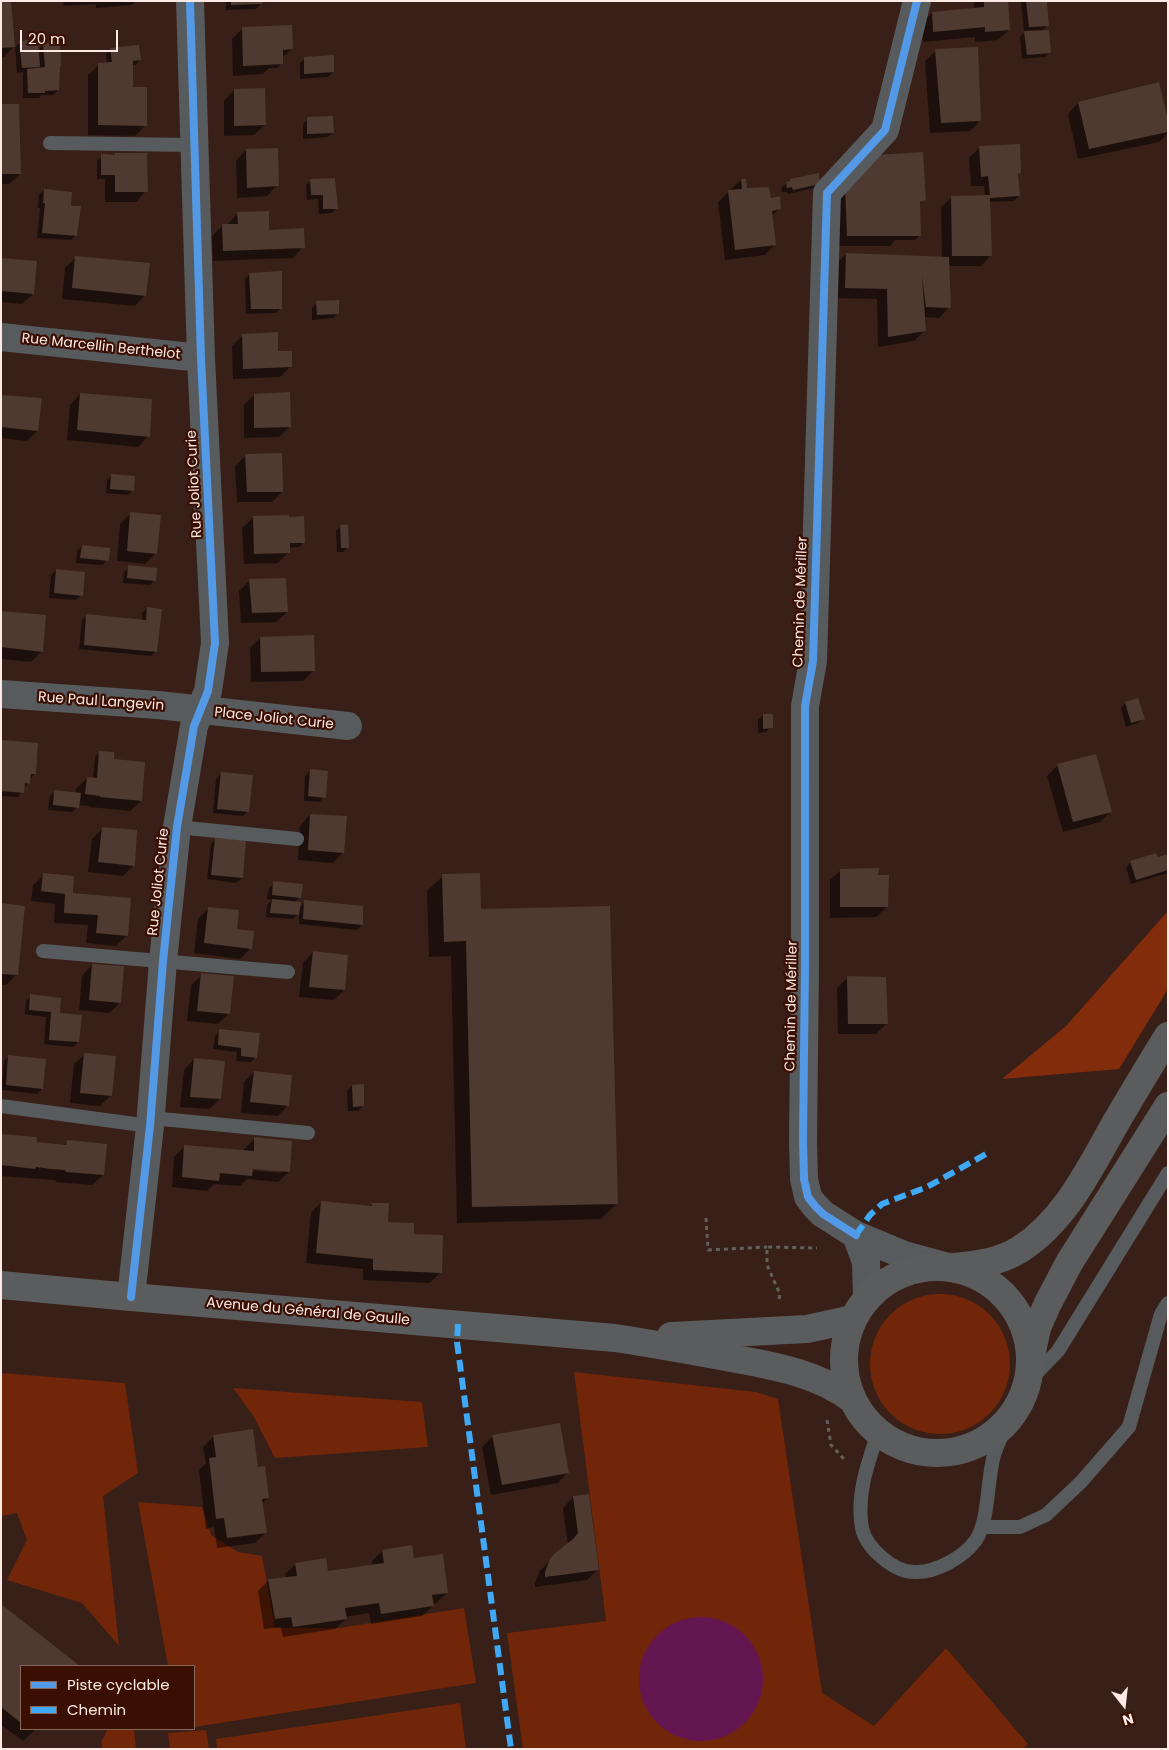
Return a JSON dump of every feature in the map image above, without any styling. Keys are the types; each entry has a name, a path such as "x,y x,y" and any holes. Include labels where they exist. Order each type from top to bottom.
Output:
{"main road":[{"name":"Avenue du Général de Gaulle","path":"1168,1036 1142,1077 1087,1173 1056,1218 1038,1236 1011,1254 997,1260 952,1268 921,1268 892,1278 860,1308 847,1335 844,1351 846,1384 864,1418 878,1432 900,1445 923,1452 947,1452 971,1446 992,1434 1010,1417 1020,1400 1029,1372 1037,1328 1047,1305 1069,1263 1168,1106"},
{"name":"Avenue du Général de Gaulle","path":"952,1268 974,1274 993,1285 1009,1300 1021,1319 1028,1340 1029,1372"},
{"name":"Avenue du Général de Gaulle","path":"1,1285 131,1298 615,1338 687,1349 784,1368 822,1381 838,1389 853,1400"},
{"name":"Avenue du Général de Gaulle","path":"615,1338 807,1329 860,1308"}],"street":[{"name":"Rue Joliot Curie","path":"131,1298 151,1122 163,961 176,827 194,726 208,691 215,643 201,358 190,1"},
{"name":"Chemin de Mériller","path":"917,1 886,130 826,193 813,661 805,706 804,1179 808,1197 823,1214 856,1235 904,1255 952,1268"},
{"name":"Rue Marcellin Berthelot","path":"1,337 201,358"},
{"name":"Rue Paul Langevin","path":"1,694 158,705 200,711"},
{"name":"Place Joliot Curie","path":"200,711 348,726"},
{"path":"856,1235 866,1262 860,1308"}],"lane":[{"path":"50,143 194,145"},
{"name":"Rue Joliot Curie","path":"176,827 297,839"},
{"path":"43,951 288,972"},
{"path":"1,1106 151,1122 308,1133"},
{"path":"1029,1372 1058,1351 1168,1173"},
{"path":"983,1527 1020,1527 1046,1515 1081,1482 1128,1427 1161,1314 1168,1303"},
{"path":"878,1432 866,1469 860,1502 862,1530 873,1549 888,1564 913,1572 933,1569 958,1557 976,1540 983,1527 994,1456 1010,1417"}],"path":[{"path":"706,1218 708,1250 768,1247"}],"shaded area":[{"path":"1168,911 1168,989 1119,1069 1002,1079 1066,1026"},
{"path":"940,1294 954,1295 967,1299 990,1314 1005,1337 1009,1350 1009,1378 1005,1391 990,1414 967,1429 954,1433 940,1434 926,1433 913,1429 890,1414 875,1391 871,1378 870,1364 871,1350 875,1337 890,1314 913,1299 926,1295"},
{"path":"574,1372 756,1392 778,1399 822,1693 874,1726 946,1648 1028,1744 1023,1749 523,1749 507,1633 606,1621"},
{"path":"1,1373 125,1383 138,1473 103,1496 119,1646 82,1603 7,1580 27,1540 17,1513 1,1516"},
{"path":"233,1388 422,1402 428,1447 275,1458 254,1417"},
{"path":"138,1502 202,1507 211,1535 238,1552 262,1556 275,1628 339,1628 464,1608 476,1683 195,1727 195,1665 168,1665"},
{"path":"701,1617 725,1621 745,1635 759,1655 763,1679 759,1703 745,1723 725,1737 701,1741 677,1737 657,1723 643,1703 639,1679 643,1655 657,1635 677,1621"},
{"path":"460,1703 466,1749 217,1749 216,1739"},
{"path":"107,1730 134,1730 136,1749 103,1749 101,1742"},
{"path":"206,1730 209,1749 170,1749 168,1733"}],"building":[{"path":"1,1 11,1 15,47 1,48"},
{"path":"231,1 262,1 262,4 231,5"},
{"path":"984,1 1008,1 1010,30 985,32 985,27 933,32 932,12 984,7"},
{"path":"1026,1 1047,1 1049,26 1029,27"},
{"path":"292,25 293,49 283,50 283,64 243,66 242,27"},
{"path":"1049,30 1051,53 1027,55 1024,31"},
{"path":"38,39 40,67 22,68 19,41"},
{"path":"60,42 59,90 45,91 45,93 28,93 27,69 45,67 43,44"},
{"path":"139,45 141,60 133,61 133,87 147,87 147,126 98,125 98,63 112,62 110,48"},
{"path":"978,47 981,121 941,123 935,49"},
{"path":"334,55 334,72 304,74 304,57"},
{"path":"1159,82 1168,120 1168,132 1089,149 1078,102"},
{"path":"265,88 266,125 234,126 234,89"},
{"path":"1,104 19,104 21,174 1,174"},
{"path":"333,116 334,133 307,134 307,117"},
{"path":"1020,144 1021,173 1018,174 1020,196 990,198 992,256 952,256 951,196 990,195 988,176 981,177 979,146"},
{"path":"278,148 279,186 247,188 246,149"},
{"path":"923,152 926,200 920,202 921,236 847,236 845,187 875,155"},
{"path":"115,153 147,153 148,192 115,192 115,175 101,175 101,154 115,155"},
{"path":"819,173 820,184 793,190 792,187 787,188 786,182 790,181 790,179"},
{"path":"335,178 338,209 323,209 323,195 311,195 310,179"},
{"path":"741,179 746,179 747,188 769,187 771,198 780,196 781,209 772,211 776,245 735,250 728,190 742,189"},
{"path":"44,189 72,192 71,206 81,206 77,236 42,233 45,203 43,203"},
{"path":"269,211 269,230 304,228 305,248 223,251 222,224 238,224 237,212"},
{"path":"846,253 949,257 951,308 926,307 922,276 926,331 888,337 887,289 845,288"},
{"path":"75,256 150,263 146,296 72,288"},
{"path":"1,258 37,261 34,294 1,291"},
{"path":"282,271 282,309 251,309 249,273"},
{"path":"339,300 339,314 317,315 316,301"},
{"path":"278,332 278,351 292,351 292,367 243,369 242,334"},
{"path":"290,392 291,427 254,428 254,394"},
{"path":"80,393 152,399 150,437 77,430"},
{"path":"1,395 42,398 38,431 1,427"},
{"path":"282,453 283,492 247,492 245,454"},
{"path":"111,474 135,476 134,491 110,489"},
{"path":"130,512 161,515 157,554 127,551"},
{"path":"289,515 289,517 304,516 305,543 290,543 290,553 254,554 253,516"},
{"path":"340,525 348,525 349,548 341,548"},
{"path":"82,545 110,548 109,561 80,558"},
{"path":"128,565 157,568 156,581 127,578"},
{"path":"56,569 85,572 83,596 54,593"},
{"path":"286,578 288,612 252,613 249,579"},
{"path":"147,607 162,609 157,652 84,645 86,614 146,620"},
{"path":"1,611 46,615 43,652 1,647"},
{"path":"314,635 315,671 261,672 260,637"},
{"path":"1138,698 1145,719 1131,723 1125,702"},
{"path":"763,714 773,714 773,728 763,729"},
{"path":"1,740 38,743 36,774 31,774 30,784 25,783 24,793 1,791"},
{"path":"99,751 114,752 114,759 145,762 142,801 85,794 87,777 97,778"},
{"path":"1096,754 1112,812 1073,822 1057,764"},
{"path":"310,769 328,771 326,798 308,796"},
{"path":"221,772 253,775 249,812 217,809"},
{"path":"54,790 81,793 79,808 53,805"},
{"path":"310,814 347,816 344,853 308,850"},
{"path":"102,827 137,830 135,866 98,862"},
{"path":"215,838 246,840 243,878 211,875"},
{"path":"1156,853 1158,857 1168,854 1168,870 1136,880 1130,861"},
{"path":"879,868 878,875 889,875 888,907 840,907 840,869"},
{"path":"43,873 74,876 73,893 131,898 128,936 96,933 98,915 64,913 65,894 41,891"},
{"path":"480,873 481,909 610,906 618,1204 472,1207 466,941 444,942 442,874"},
{"path":"273,881 303,884 301,898 272,895"},
{"path":"272,899 301,902 299,915 270,913"},
{"path":"304,900 363,906 363,925 303,919"},
{"path":"1,903 25,906 18,975 1,974"},
{"path":"208,907 239,910 237,929 254,931 252,949 204,943"},
{"path":"313,951 348,955 345,990 309,987"},
{"path":"92,964 124,966 121,1003 89,1000"},
{"path":"201,973 234,976 230,1014 197,1011"},
{"path":"847,976 886,977 888,1024 848,1024"},
{"path":"30,994 61,998 60,1013 82,1015 79,1042 49,1040 51,1012 29,1010"},
{"path":"219,1029 260,1033 257,1058 241,1056 241,1048 218,1045"},
{"path":"84,1053 116,1056 112,1096 80,1093"},
{"path":"8,1055 46,1059 43,1089 6,1085"},
{"path":"194,1058 225,1061 221,1099 190,1097"},
{"path":"254,1071 292,1075 289,1106 250,1102"},
{"path":"364,1084 364,1106 353,1107 352,1085"},
{"path":"1,1134 37,1137 37,1142 66,1145 67,1140 107,1144 104,1175 1,1165"},
{"path":"254,1137 292,1141 290,1172 253,1169 252,1176 220,1173 219,1181 182,1177 184,1145 254,1151"},
{"path":"321,1201 372,1206 371,1203 389,1203 388,1222 414,1223 414,1234 443,1235 442,1273 373,1270 373,1259 316,1253"},
{"path":"560,1423 569,1473 502,1485 492,1435"},
{"path":"253,1429 258,1467 265,1466 269,1498 262,1499 267,1533 227,1538 224,1518 216,1519 209,1458 216,1457 213,1435"},
{"path":"589,1494 599,1570 545,1577 550,1559 578,1533 573,1496"},
{"path":"412,1545 414,1558 443,1554 448,1593 432,1595 434,1606 381,1614 379,1603 345,1608 347,1619 293,1627 291,1617 275,1619 268,1579 297,1576 295,1563 326,1558 328,1571 384,1563 382,1550"},
{"path":"1,1604 79,1665 20,1665 20,1722 1,1707"}],"marked path":[{"path":"856,1235 870,1215 882,1204 927,1187 986,1154"},
{"path":"458,1324 457,1342 511,1749"}],"cycle path":[{"path":"131,1297 150,1126 163,961 177,827 194,726 208,691 215,643 201,358 190,1"},
{"path":"856,1235 823,1214 815,1206 808,1197 804,1179 805,706 813,661 827,193 885,130 917,1"}]}
